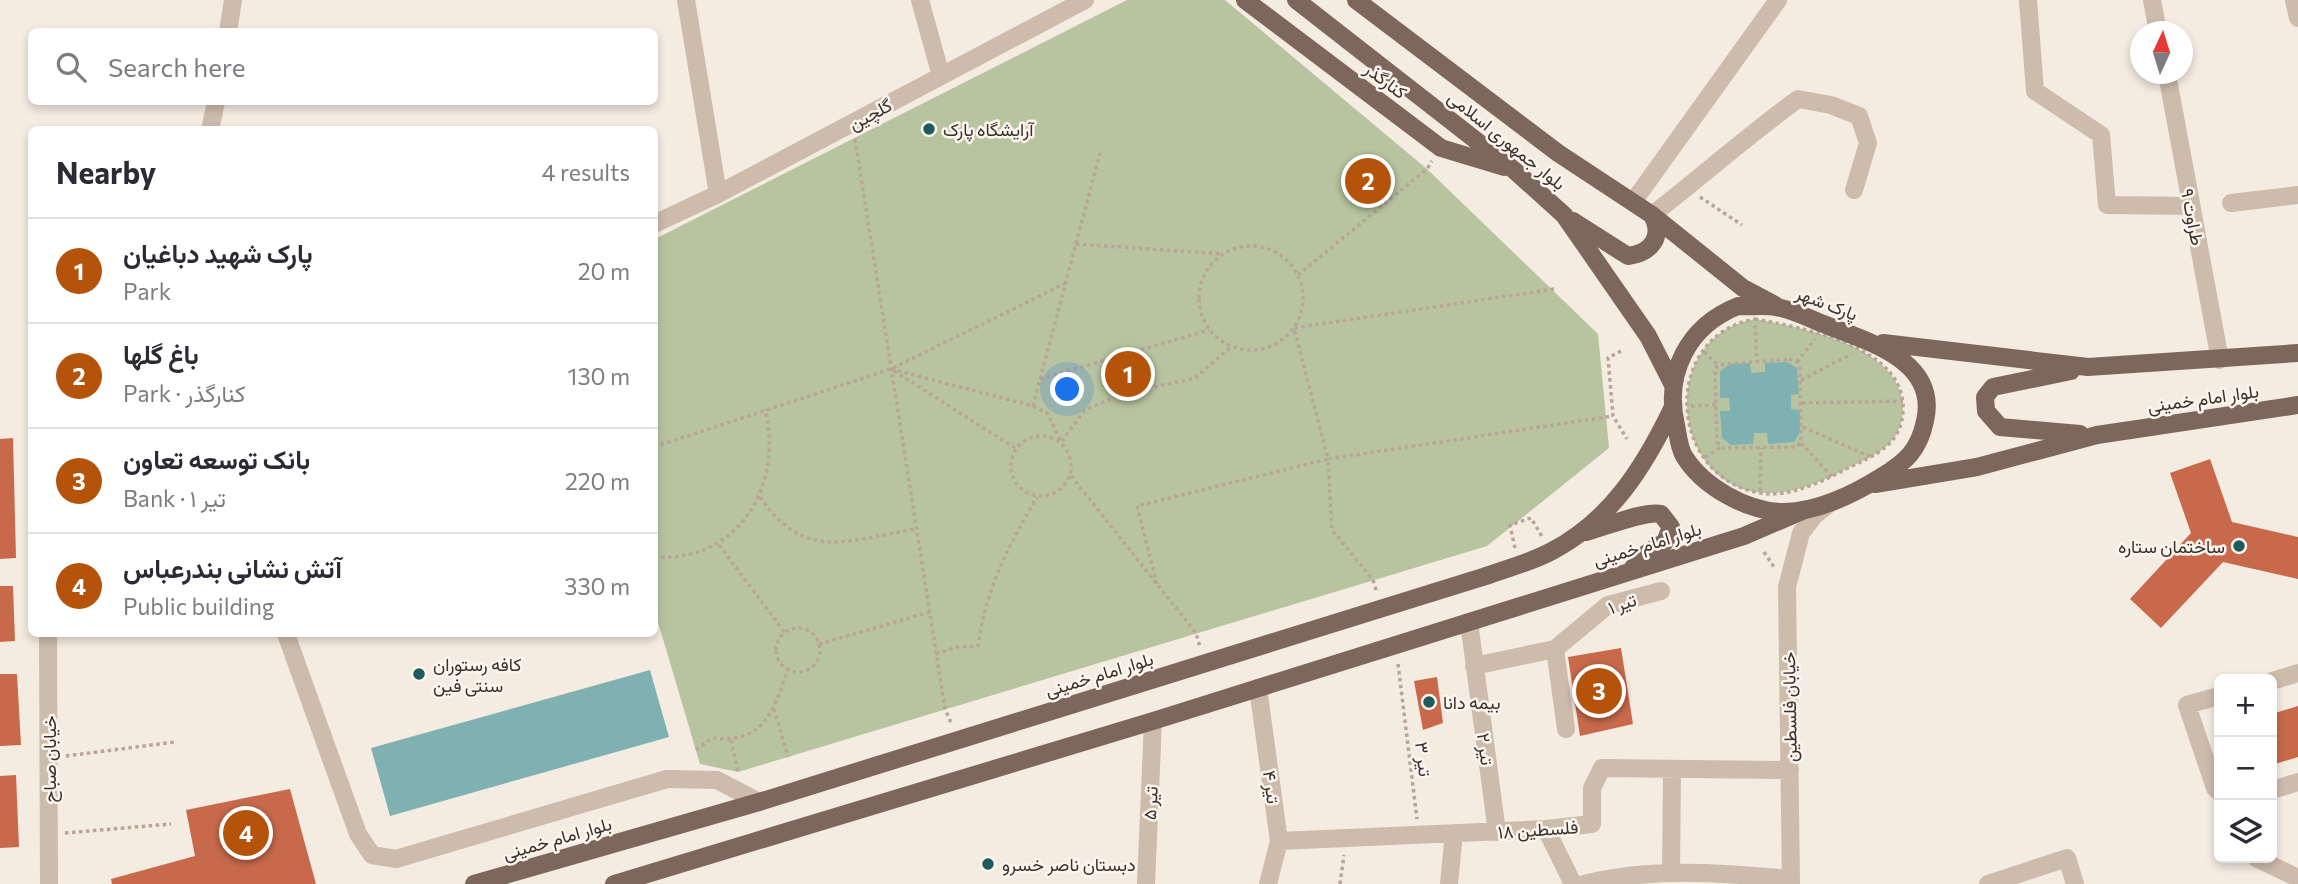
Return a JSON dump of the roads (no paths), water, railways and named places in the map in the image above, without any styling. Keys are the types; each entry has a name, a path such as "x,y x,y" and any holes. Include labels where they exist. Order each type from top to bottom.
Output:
{"main road":[{"name":"کنارگذر","path":"1245,0 1441,148 1514,170"},
{"name":"بلوار جمهوری اسلامی","path":"1296,0 1514,170 1564,215 1648,337 1673,385"},
{"name":"بلوار جمهوری اسلامی","path":"1356,0 1558,153 1653,215 1743,288 1778,307"},
{"path":"1564,215 1628,256 1644,253 1654,245 1657,229 1653,215"},
{"name":"پارک شهر","path":"1738,306 1778,307 1862,345 1898,356 1919,376 1924,388 1927,415 1914,453 1869,485 1807,509 1784,512 1742,505 1726,495 1682,454 1679,408 1673,385 1682,354 1714,318 1738,306"},
{"name":"بلوار امام خمینی","path":"1862,345 2088,367 2298,353"},
{"path":"2088,367 1993,387 1984,397 1986,411 2000,428 2097,435"},
{"name":"بلوار امام خمینی","path":"1869,485 1978,467 2097,435 2298,405"},
{"name":"بلوار امام خمینی","path":"474,884 759,802 1381,608 1551,552 1581,534 1614,505 1679,408"},
{"name":"بلوار امام خمینی","path":"614,884 1153,721 1744,536 1807,509"},
{"path":"1581,534 1622,523 1644,513 1661,514 1671,527 1669,537 1629,571"}],"street":[{"path":"229,28 233,0"},
{"path":"686,0 718,194"},
{"path":"920,0 941,76"},
{"name":"گلچین","path":"658,222 718,194 1085,0"},
{"path":"1633,202 1778,0"},
{"path":"2028,0 2035,91 2101,135 2108,205 2192,206"},
{"path":"2152,0 2156,21"},
{"path":"2294,0 2298,18"},
{"name":"طراوت ۹","path":"2169,84 2220,360"},
{"path":"1653,215 1797,99 1831,105 1859,116 1868,143 1854,190"},
{"path":"211,126 215,105"},
{"path":"2231,203 2298,195"},
{"name":"خیابان فلسطین","path":"1791,882 1787,591 1801,533 1814,516 1837,498"},
{"name":"تیر ۱","path":"1474,666 1555,649 1608,605 1661,591"},
{"name":"تیر ۲","path":"1469,622 1497,832"},
{"name":"خیابان صباح","path":"48,637 49,884"},
{"path":"287,637 358,834 372,855 396,859 667,779 717,780 759,802"},
{"path":"1555,649 1566,729"},
{"path":"2277,679 2298,673"},
{"name":"تیر ۴","path":"1258,688 1279,841 1268,884"},
{"path":"2214,697 2188,705 2214,785"},
{"name":"تیر ۵","path":"1146,884 1153,721"},
{"name":"فلسطین ۱۸","path":"1279,841 1497,832 1592,824 1592,788 1602,768 1790,770"},
{"path":"1671,873 1672,769"},
{"path":"2277,788 2298,782"},
{"path":"1546,829 1573,884"},
{"path":"1449,884 1454,833"},
{"path":"1988,884 2010,880 2067,858 2075,884"},
{"path":"2266,863 2298,878"},
{"path":"1584,884 1615,876 1685,870 1791,882"}],"water":[{"path":"1787,362 1797,368 1799,394 1791,395 1791,409 1800,410 1800,432 1794,442 1768,444 1767,433 1754,433 1753,444 1731,445 1722,438 1720,411 1730,411 1729,398 1720,398 1720,372 1729,364 1750,363 1751,373 1765,372 1765,363"},
{"path":"650,670 669,737 390,816 371,748"}],"place":[{"name":"آرایشگاه پارک","path":"929,129"},
{"name":"باغ گلها","path":"1368,181"},
{"name":"پارک شهید دباغیان","path":"1128,374"},
{"name":"ساختمان ستاره","path":"2239,546"},
{"name":"کافه رستوران سنتی فین","path":"419,674"},
{"name":"بانک توسعه تعاون","path":"1599,691"},
{"name":"بیمه دانا","path":"1429,702"},
{"name":"آتش نشانی بندرعباس","path":"246,833"},
{"name":"دبستان ناصر خسرو","path":"988,864"}]}
